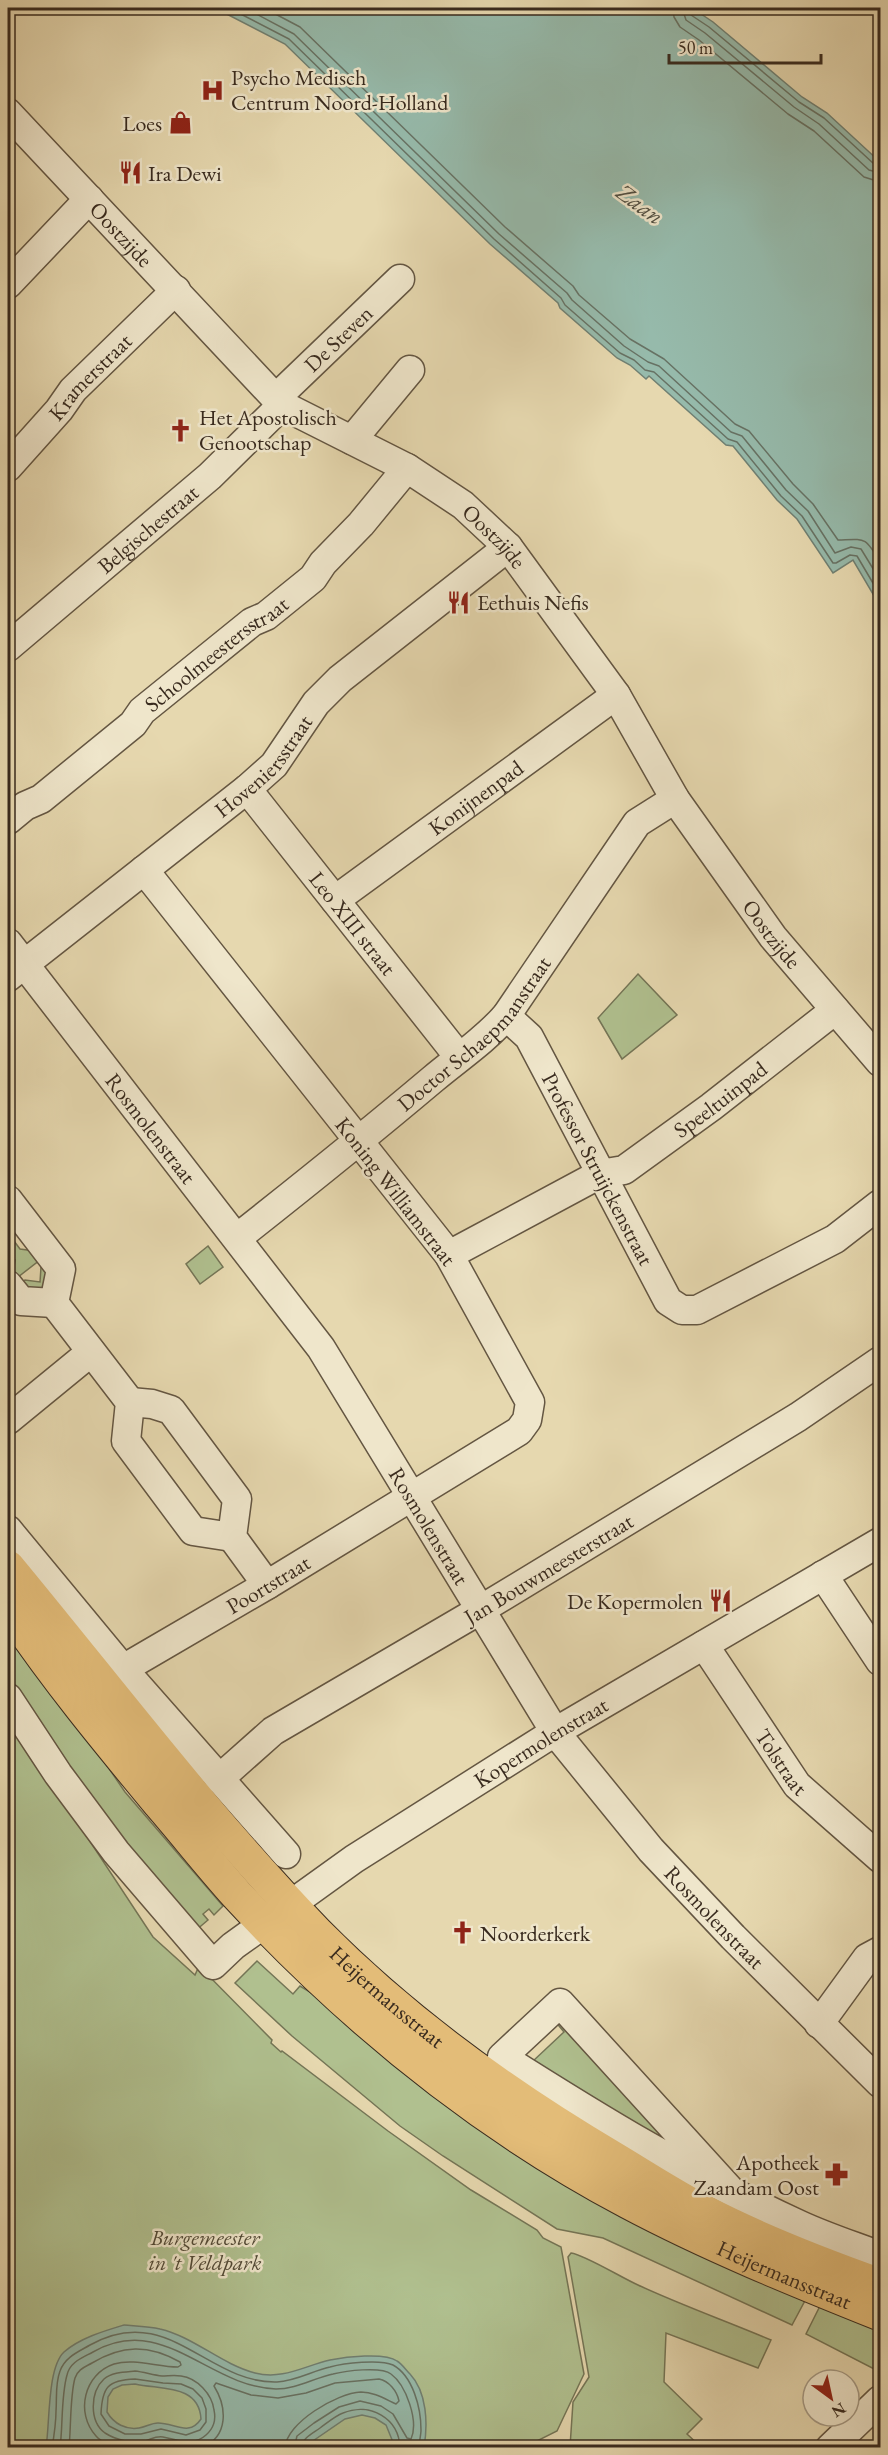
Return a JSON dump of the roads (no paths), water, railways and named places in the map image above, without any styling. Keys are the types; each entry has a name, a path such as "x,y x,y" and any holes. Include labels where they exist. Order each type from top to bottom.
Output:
{"main road":[{"name":"Heijermansstraat","path":"8,1567 185,1783 319,1935 382,1993 443,2044 550,2121 707,2213 810,2260 880,2285"},
{"name":"Heijermansstraat","path":"8,1608 43,1659 117,1753 229,1886 264,1923 384,2037 453,2092 540,2149 628,2202 739,2255 880,2314"}],"street":[{"name":"Oostzijde","path":"8,113 279,402 407,468 463,505 508,547 616,695 675,799 773,937 880,1062"},
{"path":"8,284 89,199"},
{"name":"De Steven","path":"279,402 400,279"},
{"name":"Kramerstraat","path":"8,467 59,410 73,390 176,290"},
{"path":"352,440 410,370"},
{"name":"Belgischestraat","path":"8,647 210,477 279,402"},
{"name":"Schoolmeestersstraat","path":"8,820 25,806 50,792 133,724 142,711 252,621 266,616 314,578 323,563 361,524 407,468"},
{"name":"Hoveniersstraat","path":"13,961 144,870 247,789 274,765 316,702 339,679 508,547"},
{"name":"Konijnenpad","path":"335,900 616,695"},
{"name":"Leo XIII straat","path":"247,789 459,1057"},
{"name":"Doctor Schaepmanstraat","path":"237,1238 359,1142 459,1057 490,1034 506,1016 637,823 675,799"},
{"name":"Koning Williamstraat","path":"144,870 449,1256 530,1402 528,1420 519,1431 411,1497"},
{"name":"Rosmolenstraat","path":"13,961 237,1238 321,1348 555,1732 648,1846 733,1937 880,2083"},
{"name":"Speeltuinpad","path":"449,1256 600,1174 624,1170 835,1010"},
{"name":"Professor Struijckenstraat","path":"506,1016 529,1037 668,1301 682,1310 697,1310 835,1239 880,1204"},
{"path":"8,1200 61,1269 54,1303 130,1402 126,1441 194,1531 232,1537"},
{"path":"8,1285 21,1301 54,1303"},
{"path":"8,1420 91,1352"},
{"name":"Jan Bouwmeesterstraat","path":"219,1779 273,1731 480,1610 798,1418 880,1361"},
{"path":"130,1402 152,1404 171,1410 237,1499 232,1537 267,1585"},
{"name":"Poortstraat","path":"123,1669 411,1497"},
{"path":"8,1530 123,1669 286,1854"},
{"name":"Kopermolenstraat","path":"8,1698 58,1774 116,1852 213,1965 233,1946 354,1859 555,1732 880,1542"},
{"path":"823,1575 880,1662"},
{"name":"Tolstraat","path":"704,1645 797,1785 880,1858"},
{"path":"819,2024 867,1958 880,1951"},
{"path":"730,2190 560,2003 502,2056 612,2127 730,2190 801,2226 880,2256"},
{"path":"830,2448 880,2400"}],"water":[{"name":"Zaan","path":"215,8 692,8 713,22 802,97 827,113 880,162 880,606 853,560 833,573 797,519 777,500 733,446 726,445 649,376 646,379 630,365 617,358 560,308 558,303 490,244 285,44"},
{"path":"124,2325 160,2329 172,2333 243,2369 265,2375 284,2374 330,2360 365,2356 391,2358 404,2367 416,2381 420,2390 426,2419 424,2447 395,2447 386,2425 375,2418 362,2415 345,2419 304,2447 46,2447 52,2383 55,2370 64,2352 92,2336","holes":["135,2384 167,2388 186,2394 199,2408 201,2419 192,2427 187,2428 158,2423 139,2428 121,2425 107,2412 108,2397 113,2389 122,2385"]}],"place":[{"name":"Psycho Medisch Centrum Noord-Holland","path":"213,90"},
{"name":"Loes","path":"180,123"},
{"name":"Ira Dewi","path":"130,173"},
{"name":"Het Apostolisch Genootschap","path":"181,430"},
{"name":"Eethuis Nefis","path":"459,602"},
{"name":"De Kopermolen","path":"721,1601"},
{"name":"Noorderkerk","path":"462,1933"},
{"name":"Apotheek Zaandam Oost","path":"837,2175"}],"park label":[{"name":"Burgemeester in 't Veldpark","path":"205,2250"}]}
